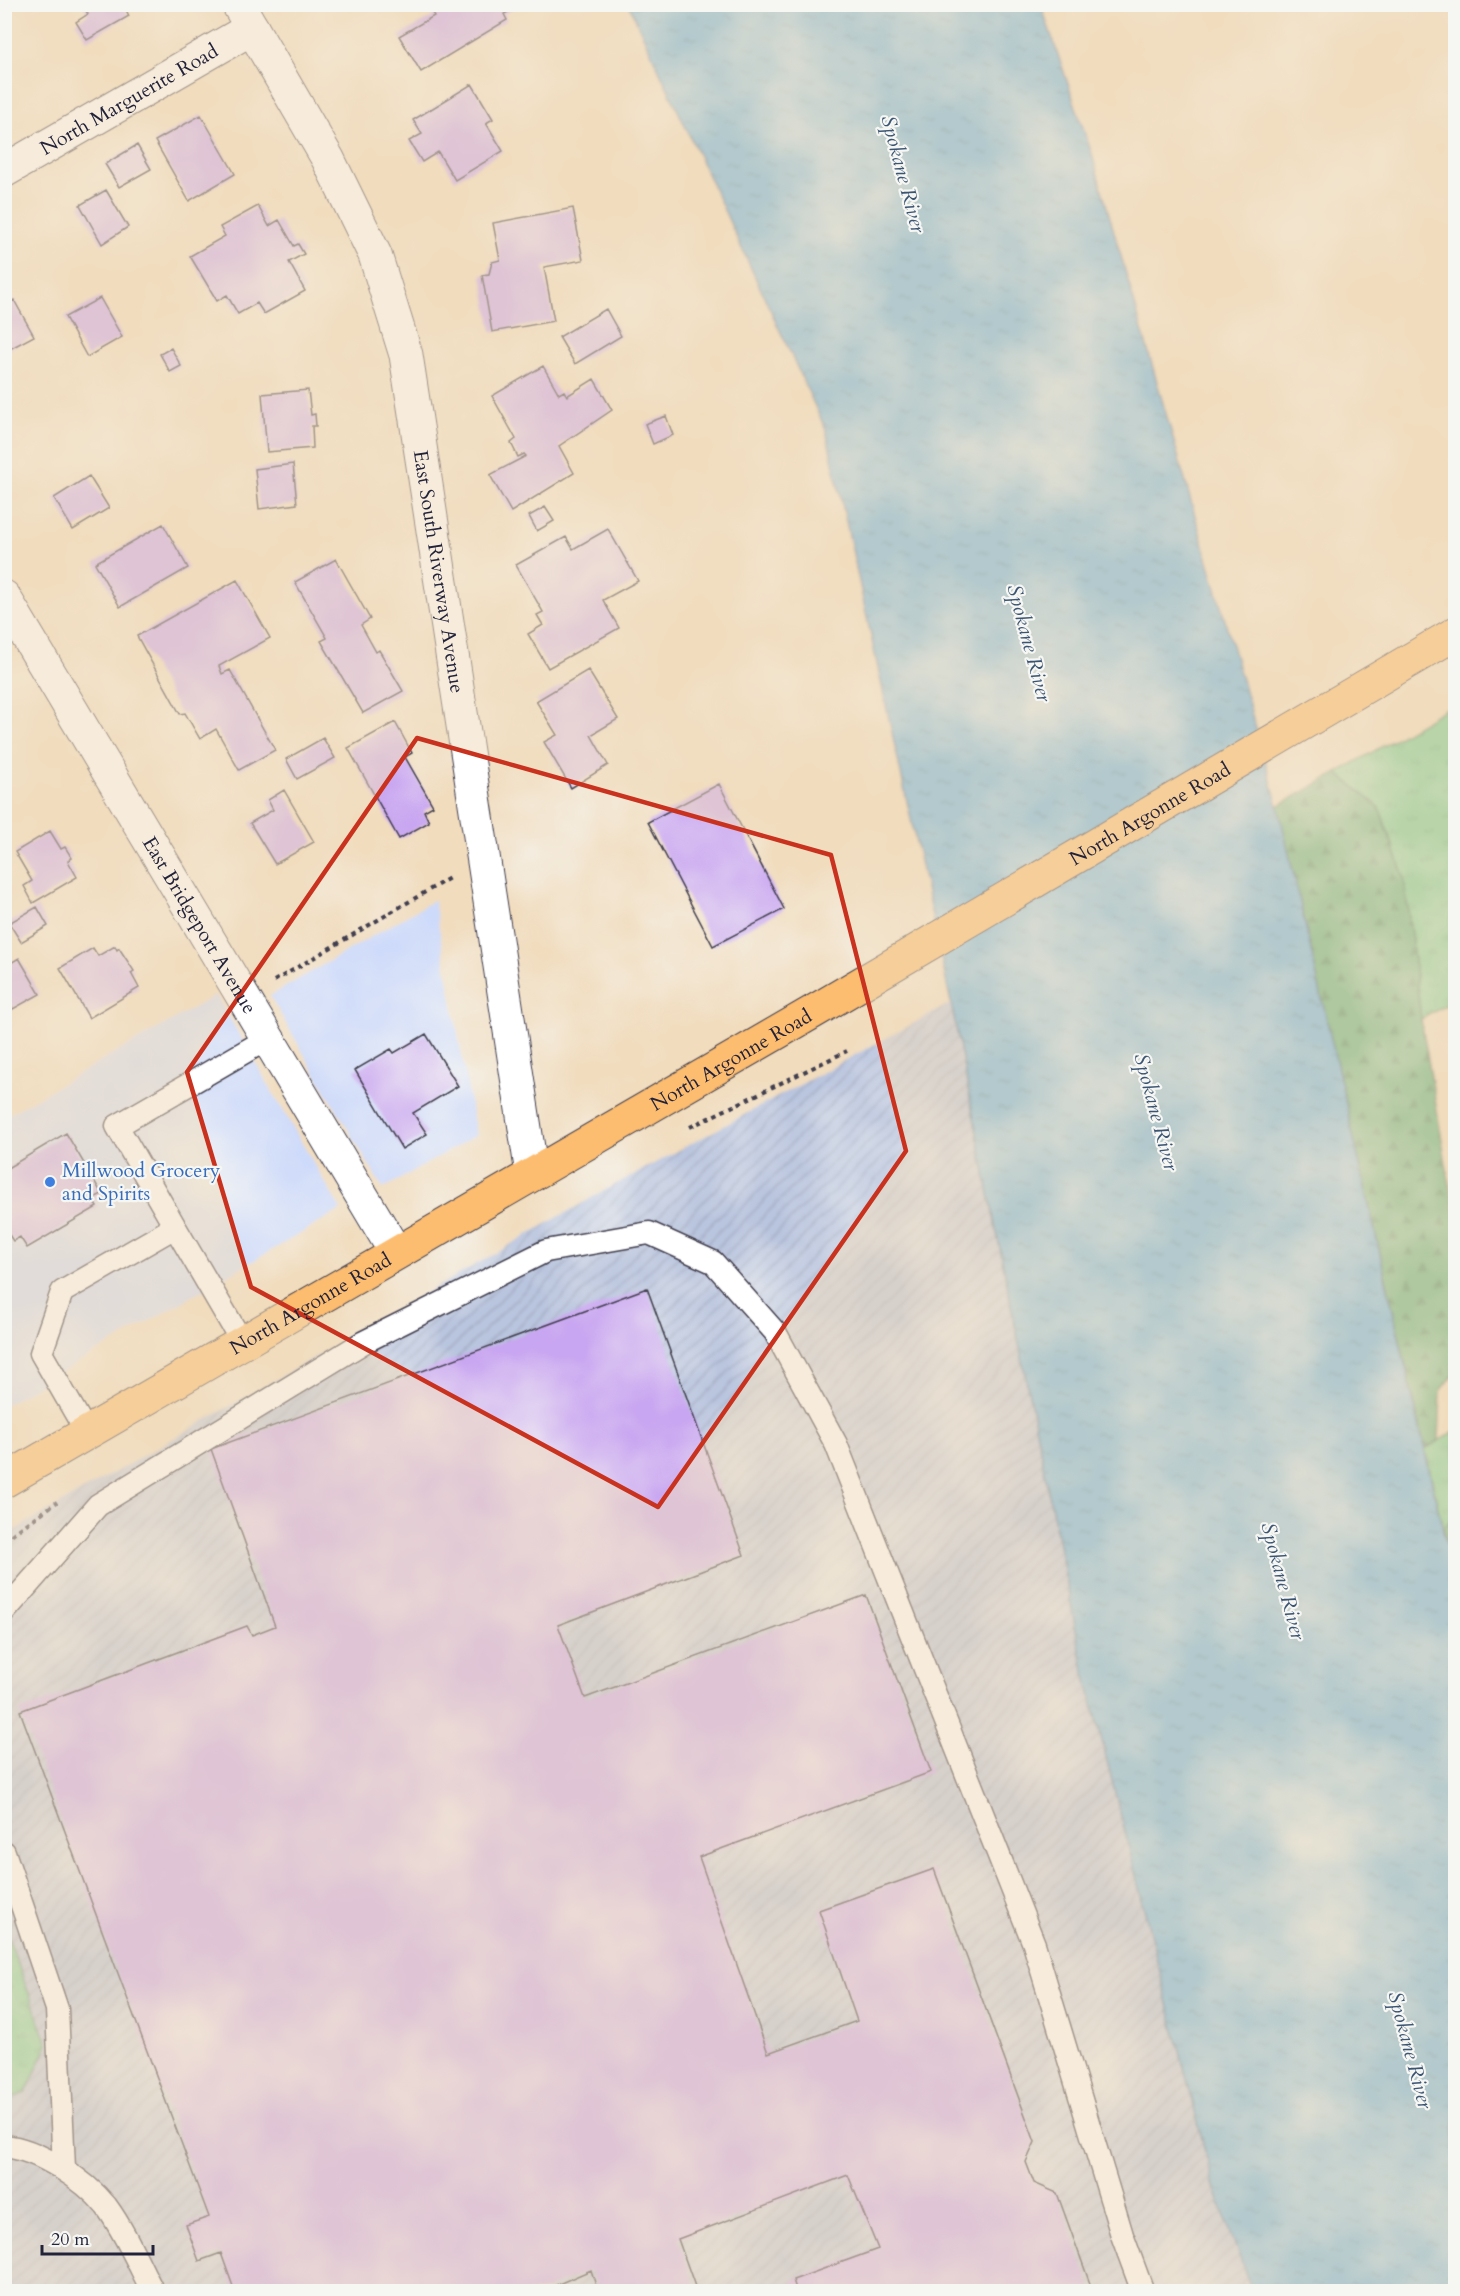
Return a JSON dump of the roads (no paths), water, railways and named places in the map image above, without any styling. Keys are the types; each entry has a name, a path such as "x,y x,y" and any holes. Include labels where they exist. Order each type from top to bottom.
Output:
{"main road":[{"name":"North Argonne Road","path":"4,1482 396,1252 818,1009 1455,633"}],"street":[{"name":"North Marguerite Road","path":"4,171 245,16"},
{"name":"East South Riverway Avenue","path":"245,16 328,159 375,255 406,355 532,1174"},
{"name":"East Bridgeport Avenue","path":"4,597 396,1252"}],"lane":[{"path":"242,1342 117,1126 267,1039"},
{"path":"87,1433 41,1353 62,1292 175,1227"},
{"path":"4,1612 98,1505 364,1342 546,1251 649,1233 712,1262 775,1332 836,1444 1034,1944 1122,2235 1143,2292"},
{"path":"4,1852 57,2009 64,2169"},
{"path":"4,2146 16,2147 64,2169 106,2206 153,2292"}],"water":[{"name":"Spokane River","path":"629,5 1041,5 1091,151 1278,806 1455,1584 1455,2291 1252,2291 1214,2187 1083,1665 951,1003 826,430"}],"place":[{"name":"Millwood Grocery and Spirits","path":"50,1182"}]}
